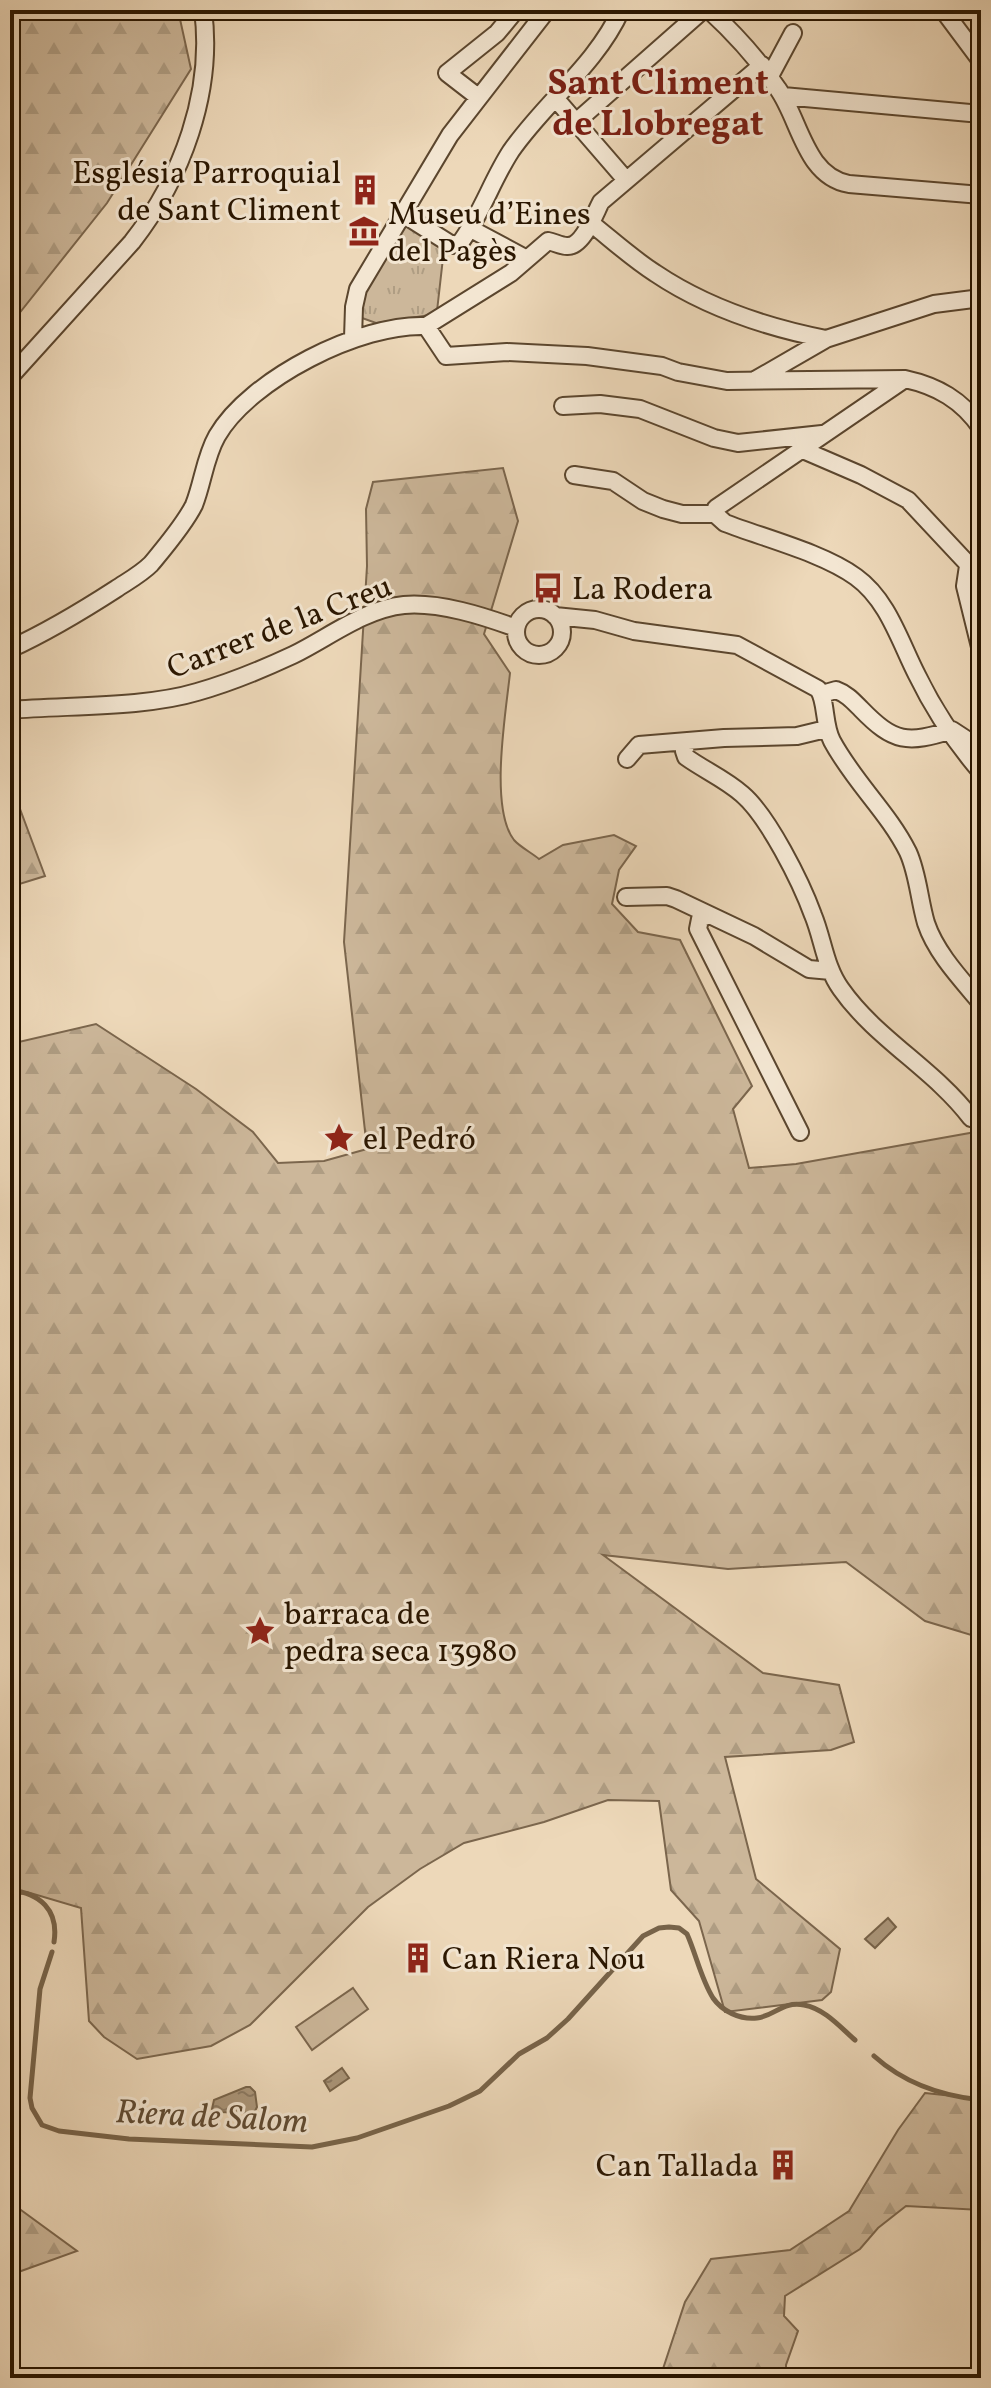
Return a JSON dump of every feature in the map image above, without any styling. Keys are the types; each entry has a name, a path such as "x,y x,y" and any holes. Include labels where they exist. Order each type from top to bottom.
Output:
{"street":[{"path":"10,377 132,242 169,184 187,141 202,81 205,58 203,10"},
{"path":"478,97 447,73 497,33 516,10"},
{"path":"353,338 358,289 434,159 478,97 547,10"},
{"path":"403,214 452,245 460,243 471,229 511,152 597,49 621,10"},
{"path":"576,122 706,10 731,30 766,71 783,96 808,149 828,177 849,184 981,195"},
{"path":"943,10 981,61"},
{"path":"10,649 83,610 147,568 189,514 213,444 232,416 262,387 353,338 373,332 426,326 511,273 548,241 571,246 592,224 601,202 766,71 793,33"},
{"path":"783,96 981,114"},
{"path":"556,99 626,180"},
{"path":"592,224 657,275 705,301 767,327 826,339"},
{"path":"471,229 527,259"},
{"path":"754,381 826,339 934,304 981,298"},
{"path":"426,326 446,356 507,352 587,356 662,366 727,381 905,379 930,385 945,393 961,405 981,428"},
{"path":"715,514 716,508 905,379"},
{"path":"869,381 875,393 869,404"},
{"path":"563,406 600,404 640,409 714,438 738,443 827,433"},
{"path":"803,450 908,500 981,578"},
{"path":"574,475 613,481 643,501 663,509 682,514 715,514 725,523 825,560 858,578 886,611 924,688 952,730 956,743 981,772"},
{"path":"968,566 965,586 981,651"},
{"name":"Carrer de la Creu","path":"10,710 183,696 293,655 394,606 438,607 516,628"},
{"path":"555,616 561,630 558,644 547,653 533,655 526,651 517,639 516,628 521,617 535,610 555,616 595,620 634,631 737,645 818,689 822,694 826,729 852,775 881,810 907,851 933,939 981,1003"},
{"path":"822,694 836,690 846,695 883,731 900,739 917,740 952,730 981,749"},
{"path":"627,759 639,745 797,736 826,729"},
{"path":"688,741 684,751 686,757 731,784 757,810 807,899 831,971 853,1005 958,1101 971,1118"},
{"path":"626,897 667,896 754,936 809,969 831,971"},
{"path":"708,915 700,919 698,929 800,1132"}],"green space":[{"path":"10,10 178,10 191,69 107,203 10,325"},
{"path":"410,225 444,249 437,311 430,315 376,323 362,318 364,296 375,272 403,228"},
{"path":"503,468 518,521 484,634 510,673 501,759 502,806 506,825 514,840 539,859 563,845 614,835 636,846 619,870 612,904 638,932 680,940 752,1086 733,1109 749,1168 796,1164 981,1131 981,1638 925,1621 846,1562 728,1569 603,1555 763,1673 839,1685 854,1742 831,1750 725,1757 756,1879 840,1949 831,1992 822,2000 725,2012 699,1921 671,1890 659,1801 608,1800 544,1822 464,1843 420,1869 368,1907 250,2025 211,2046 137,2059 104,2037 89,2021 81,1908 27,1892 10,1897 10,1044 96,1024 196,1089 253,1132 278,1163 324,1161 367,1149 344,942 367,566 366,509 373,482"},
{"path":"10,791 14,793 45,876 10,887"},
{"path":"353,1988 368,2009 312,2050 296,2027"},
{"path":"925,2093 981,2099 981,2210 906,2206 878,2228 860,2249 785,2296 784,2316 798,2331 786,2365 786,2378 660,2378 685,2302 711,2259 790,2250 849,2211 898,2130"},
{"path":"10,2202 77,2251 10,2275"}],"water":[{"path":"888,1918 896,1927 875,1948 865,1939"},
{"path":"342,2068 349,2078 330,2091 324,2081"},
{"path":"246,2087 255,2092 257,2107 254,2113 217,2112 212,2109 214,2100"}],"waterway":[{"path":"977,10 981,29"},
{"name":"Riera de Salom","path":"10,1890 30,1895 45,1905 53,1921 54,1942"},
{"name":"Riera de Salom","path":"52,1952 40,1989 30,2098 32,2108 42,2125 59,2131 129,2139 312,2147 357,2138 449,2106 480,2091 519,2054 547,2038 643,1936 659,1928 679,1928 687,1934 709,1991 726,2011 744,2018 757,2018 790,2005 804,2005 825,2014 855,2040"},
{"name":"Riera de Salom","path":"874,2056 898,2074 924,2087 981,2100"}],"place":[{"name":"Església Parroquial de Sant Climent","path":"365,190"},
{"name":"Museu d’Eines del Pagès","path":"364,231"},
{"name":"La Rodera","path":"548,588"},
{"name":"el Pedró","path":"339,1138"},
{"name":"barraca de pedra seca 13980","path":"260,1631"},
{"name":"Can Riera Nou","path":"418,1958"},
{"name":"Can Tallada","path":"783,2165"}],"district":[{"name":"Sant Climent de Llobregat","path":"658,102"}]}
